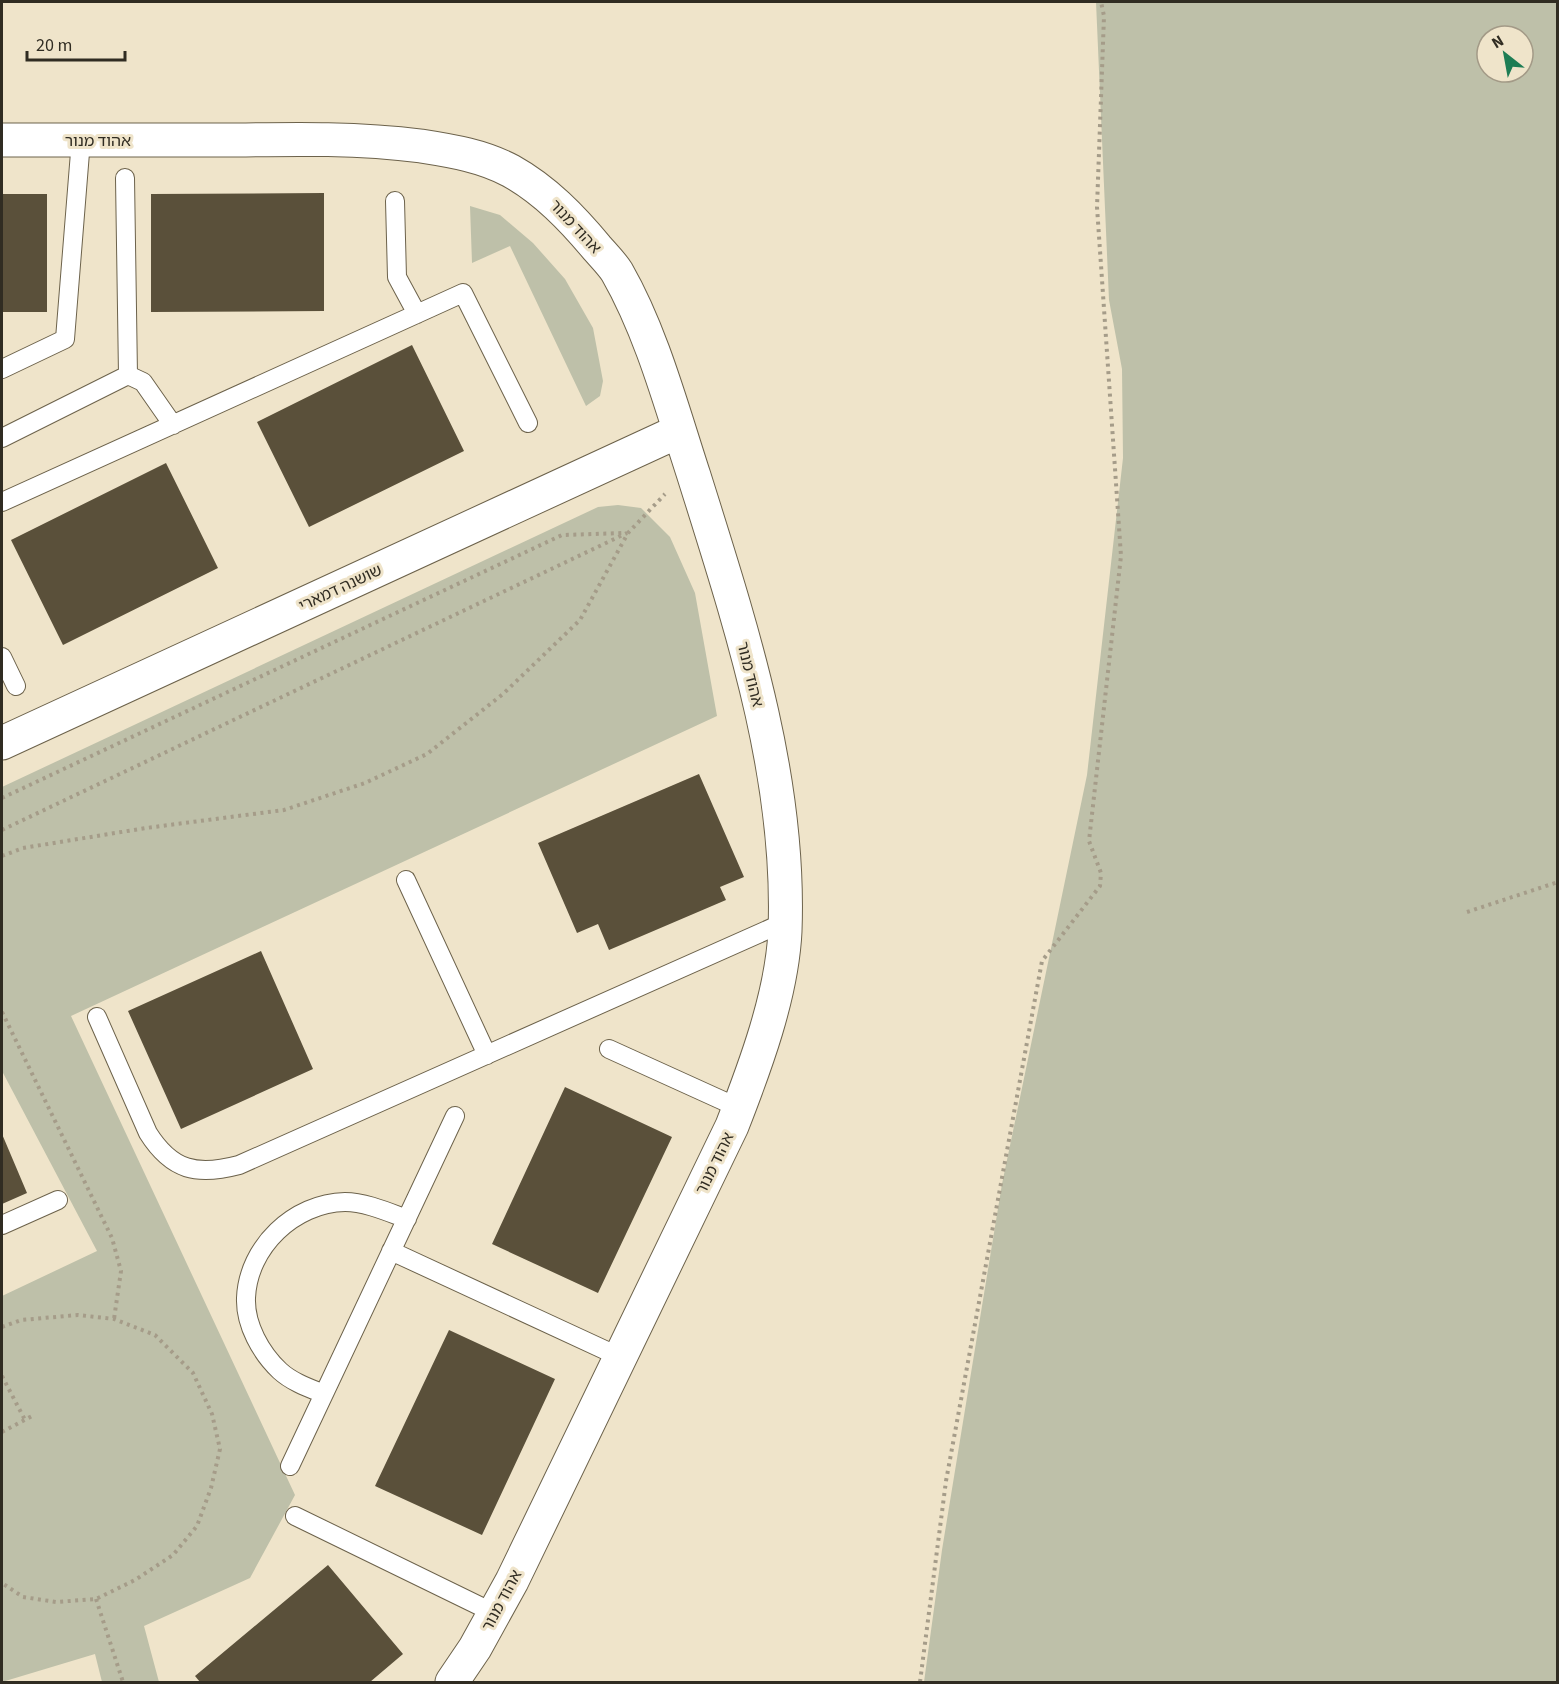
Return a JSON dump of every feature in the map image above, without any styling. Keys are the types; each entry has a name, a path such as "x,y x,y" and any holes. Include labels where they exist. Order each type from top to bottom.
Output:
{"street":[{"name":"אהוד מנור","path":"2,140 349,139 464,152 509,170 547,195 578,226 615,270 645,330 691,468 750,664 769,748 779,807 785,876 784,937 777,983 766,1030 739,1108 620,1357 512,1581 452,1683"},
{"name":"שושנה דמארי","path":"2,744 679,431"}],"lane":[{"path":"2,369 65,339 81,140"},
{"path":"125,178 128,375"},
{"path":"395,201 397,277 417,314"},
{"path":"2,502 463,293 528,423"},
{"path":"128,375 143,382 173,425"},
{"path":"2,438 128,375"},
{"path":"2,657 16,686"},
{"path":"406,880 487,1054"},
{"path":"97,1017 148,1133 157,1147 175,1164 190,1170 220,1170 240,1165 785,922"},
{"path":"609,1049 739,1108"},
{"path":"290,1466 455,1116"},
{"path":"2,1225 58,1200"},
{"path":"324,1394 301,1385 281,1372 263,1352 250,1326 247,1308 250,1274 265,1243 288,1220 317,1208 346,1202 375,1208 407,1219"},
{"path":"391,1251 620,1357"},
{"path":"295,1516 494,1613"}],"path":[{"path":"920,1683 946,1481 1042,961 1100,886 1101,873 1089,841 1121,556 1097,207 1104,16 1101,2"},
{"path":"2,856 23,848 146,828 284,810 365,783 427,754 502,694 580,620 628,533 691,468"},
{"path":"2,798 562,535 628,533"},
{"path":"2,830 628,533"},
{"path":"1467,912 1557,882"},
{"path":"2,1012 112,1238 121,1271 114,1319"},
{"path":"2,1327 21,1320 78,1315 114,1319 154,1335 193,1372 212,1414 220,1449 211,1488 197,1526 173,1555 135,1580 96,1599 56,1602 23,1596 2,1583"},
{"path":"2,1376 24,1420"},
{"path":"2,1432 32,1416"},
{"path":"96,1599 123,1683"}],"green space":[{"path":"1096,2 1557,2 1557,1682 924,1682 942,1550 1002,1184 1087,775 1123,458 1122,369 1109,300"},
{"path":"470,206 500,215 533,243 565,279 593,328 603,381 600,396 586,406 510,246 472,263"},
{"path":"618,505 641,508 670,537 695,593 717,716 71,1016 295,1495 250,1578 144,1626 159,1682 102,1682 95,1654 2,1682 2,1296 97,1251 2,1071 2,787 598,507"}],"building":[{"path":"324,193 324,311 151,312 151,194"},
{"path":"2,194 47,194 47,312 2,312"},
{"path":"412,345 464,451 309,527 257,422"},
{"path":"166,463 218,568 63,645 11,540"},
{"path":"699,774 744,877 720,887 726,900 609,950 598,924 577,933 538,843"},
{"path":"261,951 313,1069 181,1129 128,1011"},
{"path":"565,1087 672,1137 598,1293 492,1244"},
{"path":"2,1134 27,1193 2,1204"},
{"path":"449,1330 555,1379 482,1535 375,1486"},
{"path":"328,1565 403,1654 370,1682 200,1682 195,1676"}]}
